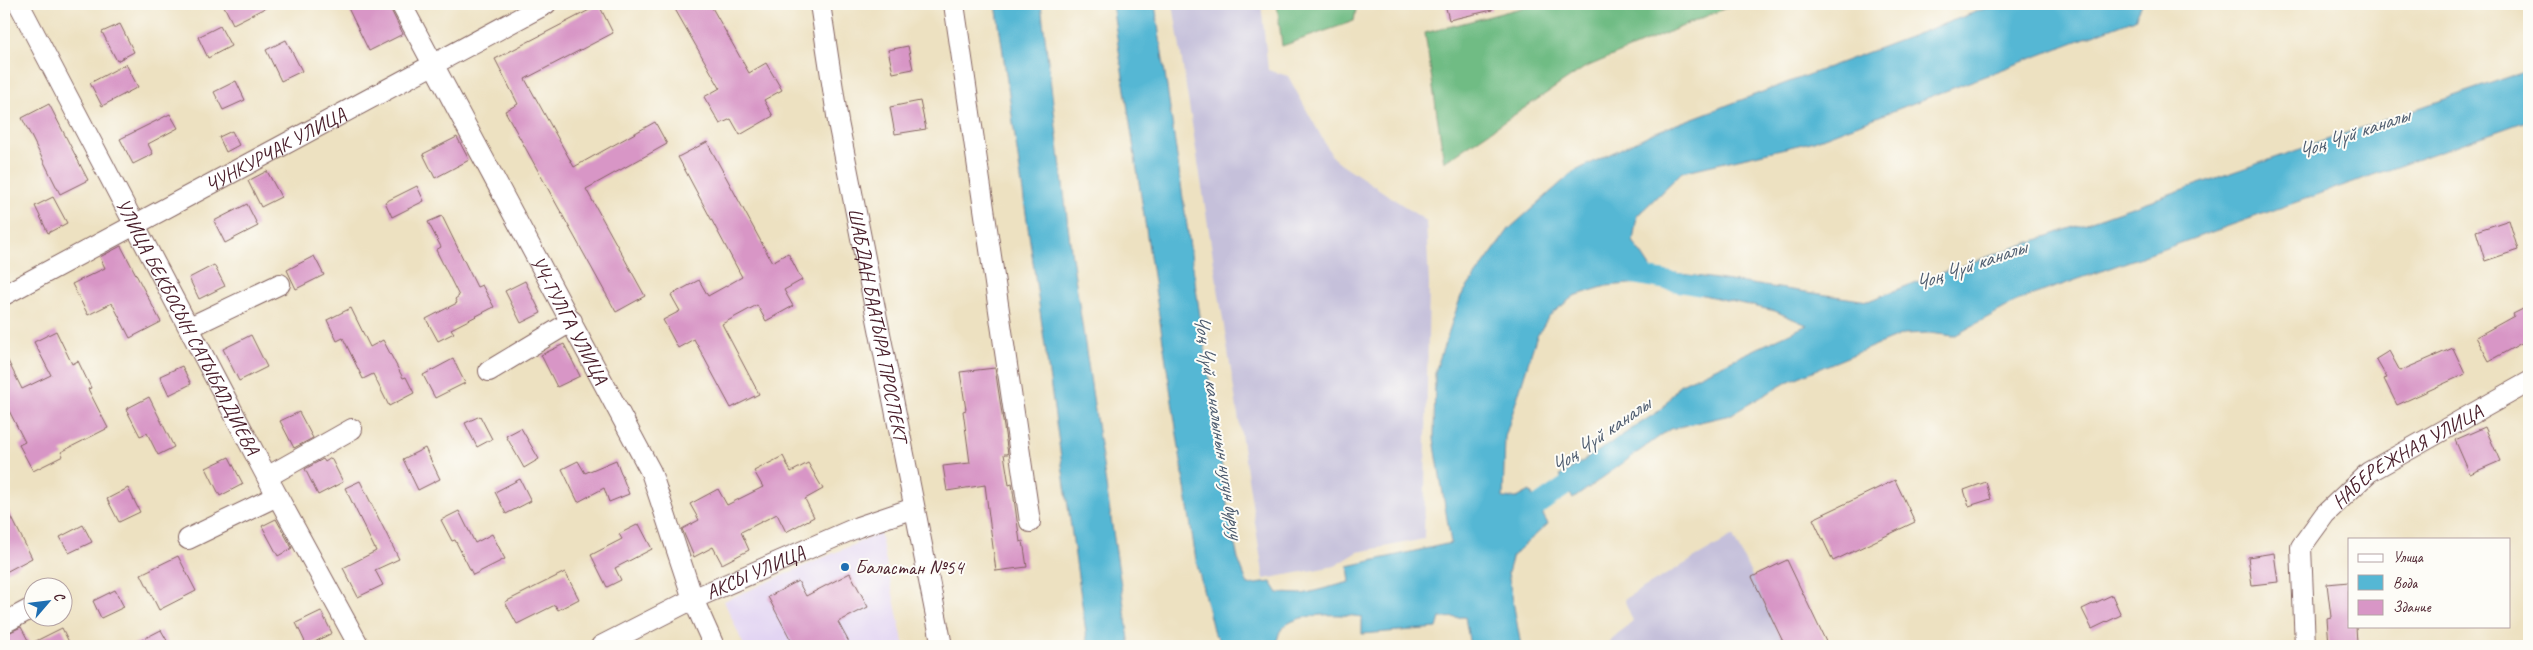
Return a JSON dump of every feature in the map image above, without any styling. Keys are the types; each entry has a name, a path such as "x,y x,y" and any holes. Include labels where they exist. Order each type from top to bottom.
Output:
{"street":[{"name":"УЛИЦА БЕКБОСЫН САТЫБАЛДИЕВА","path":"19,4 277,496 359,646"},
{"name":"УЧ-ТУЛГА УЛИЦА","path":"401,4 651,472 693,599 714,646"},
{"name":"ЧУНКУРЧАК УЛИЦА","path":"4,295 546,4"},
{"name":"ШАБДАН БААТЫРА ПРОСПЕКТ","path":"820,4 838,122 942,646"},
{"path":"954,4 1030,522"},
{"path":"190,327 280,284"},
{"path":"489,371 572,321"},
{"name":"НАБЕРЕЖНАЯ УЛИЦА","path":"2305,646 2302,547 2325,514 2369,472 2529,382"},
{"path":"267,477 352,429"},
{"path":"188,538 277,496"},
{"name":"АКСЫ УЛИЦА","path":"601,646 693,599 858,527 914,508"},
{"path":"4,623 22,613"}],"shaded area":[{"path":"1173,4 1261,4 1268,70 1288,76 1333,158 1426,221 1429,284 1424,539 1358,552 1335,566 1264,579"},
{"name":"Баластан №54","path":"880,533 904,646 744,646 724,601"},
{"path":"1733,536 1785,646 1605,646 1633,621 1624,599"}],"green space":[{"path":"1277,4 1357,4 1354,21 1282,46"},
{"path":"1536,4 1735,4 1584,68 1444,162 1425,33"}],"water":[{"path":"996,4 1041,4 1071,250 1130,646 1088,646"},
{"path":"1112,4 1155,4 1229,517 1238,559 1248,585 1271,582 1278,593 1303,594 1350,582 1348,566 1451,543 1434,439 1435,372 1461,296 1509,229 1573,172 1653,133 1997,4 2142,4 2135,19 1811,142 1682,172 1637,216 1633,241 1654,273 1653,282 1606,286 1574,296 1549,316 1536,338 1505,437 1503,498 1517,498 1530,491 1548,524 1513,555 1508,573 1521,646 1470,646 1465,617 1440,618 1437,628 1362,634 1362,617 1319,615 1288,624 1281,630 1277,641 1261,646 1224,644 1214,634 1196,560"},
{"path":"2529,70 2529,120 2019,300 1954,336 1929,333 1903,334 1789,381 1730,415 1670,429 1573,499 1560,476 1662,409 1679,385 1807,325 1775,311 1672,288 1675,273 1868,301 1935,275"}],"building":[{"path":"223,4 273,4 233,24"},
{"path":"346,4 388,4 403,34 369,51"},
{"path":"672,4 710,4 749,73 766,63 782,90 764,100 773,116 740,135 731,119 720,124 704,97 720,88"},
{"path":"1445,4 1491,4 1492,10 1449,20"},
{"path":"599,5 613,33 525,79 574,167 655,122 667,144 586,189 645,296 616,312 505,111 518,104 495,59"},
{"path":"120,24 134,52 117,61 102,32"},
{"path":"220,26 231,46 208,58 198,37"},
{"path":"286,40 302,71 281,81 266,50"},
{"path":"908,46 913,69 893,73 888,50"},
{"path":"126,64 138,87 102,106 90,83"},
{"path":"236,81 245,100 223,110 214,92"},
{"path":"920,101 926,129 895,134 890,107"},
{"path":"49,104 88,180 60,194 22,118"},
{"path":"170,114 178,128 148,144 153,154 133,164 120,139"},
{"path":"232,131 239,145 226,152 219,137"},
{"path":"457,137 469,160 435,178 423,154"},
{"path":"707,142 772,262 788,253 802,280 784,290 793,306 766,321 757,305 722,324 759,394 731,408 694,339 678,348 663,320 680,311 671,295 699,280 708,296 742,277 678,157"},
{"path":"267,171 281,197 261,207 248,181"},
{"path":"417,186 424,201 392,217 385,202"},
{"path":"53,197 67,223 48,233 35,206"},
{"path":"247,204 258,226 225,243 214,221"},
{"path":"442,216 477,287 482,285 494,307 451,329 454,333 438,341 426,319 457,303 455,299 459,296 436,250 441,247 428,222"},
{"path":"2509,220 2518,250 2485,261 2476,231"},
{"path":"121,246 161,322 130,338 112,303 88,315 72,284 105,268 100,257"},
{"path":"314,256 324,275 296,289 287,270"},
{"path":"214,265 225,286 199,299 189,278"},
{"path":"525,281 541,313 521,323 505,291"},
{"path":"2529,306 2529,345 2527,340 2489,361 2476,337"},
{"path":"351,308 370,347 383,340 403,378 406,377 414,393 389,406 373,374 363,379 343,338 337,341 327,320"},
{"path":"56,331 72,364 78,361 91,388 88,389 108,428 61,452 63,456 33,471 19,445 25,442 4,401 4,353 22,389 51,375 34,342"},
{"path":"251,335 267,367 239,381 223,349"},
{"path":"564,344 580,376 557,387 541,355"},
{"path":"2453,348 2465,374 2397,405 2384,379 2387,378 2376,359 2389,351 2400,371"},
{"path":"453,359 465,383 435,398 423,375"},
{"path":"182,366 191,384 169,395 160,376"},
{"path":"995,368 1008,454 1004,454 1009,485 1012,484 1020,542 1023,541 1027,567 996,571 985,485 947,491 943,466 970,463 963,411 966,410 960,372"},
{"path":"149,397 174,447 158,455 147,433 140,436 126,409"},
{"path":"299,412 313,438 294,448 280,421"},
{"path":"480,416 492,439 477,447 465,423"},
{"path":"2485,427 2500,461 2470,474 2455,440"},
{"path":"521,428 539,459 524,468 506,436"},
{"path":"425,448 440,479 418,490 403,459"},
{"path":"783,456 791,472 808,463 823,489 805,499 814,517 786,532 777,514 741,532 749,550 722,564 713,547 694,557 682,529 699,520 690,504 718,489 727,505 763,487 754,471"},
{"path":"229,457 243,484 220,496 206,468"},
{"path":"331,458 343,482 318,495 305,469 323,459 325,462"},
{"path":"616,460 629,494 609,502 604,488 578,502 562,469 578,461 585,473"},
{"path":"520,479 531,501 506,514 495,492"},
{"path":"1895,480 1915,522 1833,561 1813,519"},
{"path":"360,481 399,559 375,570 383,585 358,597 343,568 376,551 345,488"},
{"path":"1986,482 1991,499 1969,506 1964,490"},
{"path":"128,488 140,512 119,522 107,499"},
{"path":"4,502 32,558 4,573"},
{"path":"459,511 475,543 492,534 505,559 473,575 455,540 452,541 441,520"},
{"path":"276,519 292,548 278,556 262,526"},
{"path":"639,524 652,549 615,568 621,580 607,587 591,555 622,539 619,534"},
{"path":"83,525 92,542 69,553 60,537"},
{"path":"2274,553 2278,582 2252,585 2248,557"},
{"path":"178,556 196,591 159,610 141,574"},
{"path":"1787,560 1828,646 1785,646 1752,577"},
{"path":"565,572 579,599 558,610 555,605 517,624 505,602"},
{"path":"850,573 868,607 838,622 851,646 794,646 768,597 798,581 806,596"},
{"path":"2348,582 2348,628 2356,628 2357,643 2329,645 2327,618 2331,617 2327,584"},
{"path":"115,590 124,607 101,618 93,601"},
{"path":"2112,595 2121,615 2092,629 2082,609"},
{"path":"321,611 332,633 307,646 296,623"},
{"path":"21,627 30,644 62,628 71,646 8,646 4,635"},
{"path":"161,630 170,646 130,646"}],"waterway":[{"path":"1629,274 1698,286"},
{"name":"Чоң Чүй каналы","path":"1518,519 1586,472"}],"place":[{"name":"Баластан №54","path":"845,567"}],"water label":[{"name":"Чоң Чүй каналынын нугун буруу","path":"1219,426"}]}
